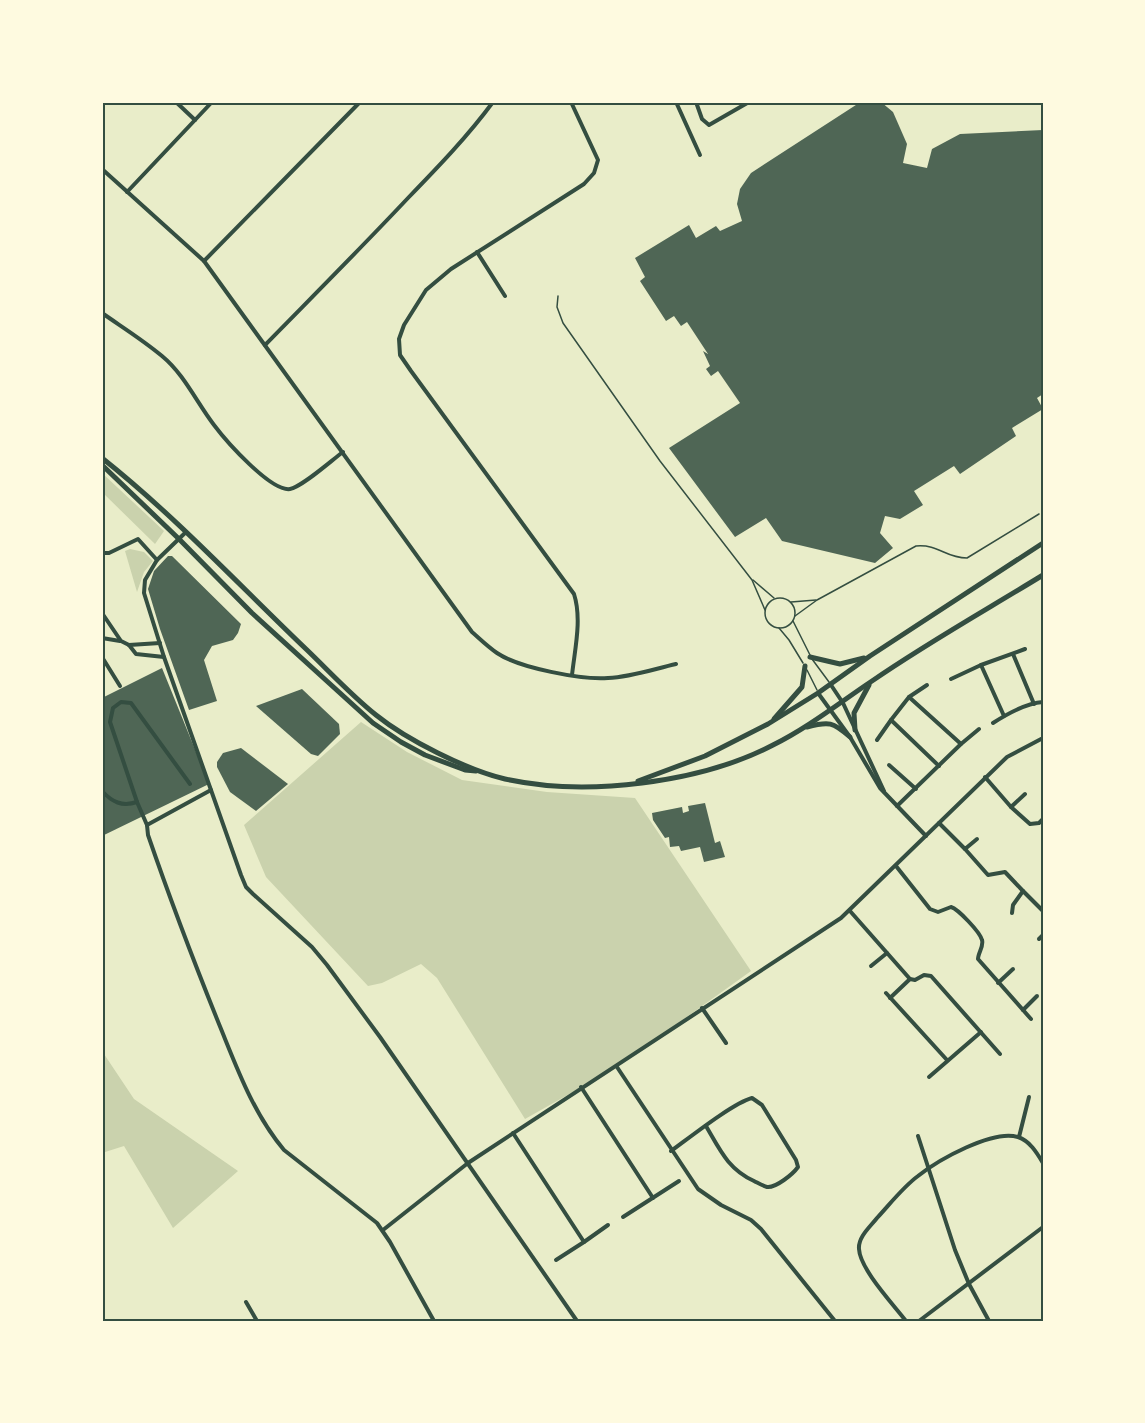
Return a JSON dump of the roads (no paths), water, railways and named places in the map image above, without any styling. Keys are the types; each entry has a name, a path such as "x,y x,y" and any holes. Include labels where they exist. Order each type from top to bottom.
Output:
{"main road":[{"path":"102,458 185,532 377,715 422,745 478,771 519,782 591,786 666,780 711,770 772,746 843,703 871,681 1043,574"},
{"path":"102,465 252,613 373,723 401,742 442,763 465,770 478,771"},
{"path":"634,783 705,756 768,724 831,685 870,656 1043,543"},
{"path":"810,657 840,664 870,656"},
{"path":"768,724 799,692 805,666"},
{"path":"855,730 854,713 871,681"},
{"path":"802,729 828,723 850,737"}],"street":[{"path":"176,102 195,120"},
{"path":"127,192 212,102"},
{"path":"204,261 360,102"},
{"path":"265,345 418,188 464,138 493,102"},
{"path":"571,102 598,160 594,173 584,184 451,269 426,290 401,332 399,346 400,355 574,594 578,605 578,621 572,675"},
{"path":"676,102 700,155"},
{"path":"696,102 702,119 709,125 749,102"},
{"path":"102,169 204,261 472,632 498,654 548,672 610,678 676,664"},
{"path":"477,252 505,296"},
{"path":"102,313 162,356 176,370 215,427 277,486 290,489 300,485 343,452"},
{"path":"185,532 157,560 148,575 144,593 164,657 246,887 312,947 327,965 468,1162 577,1321"},
{"path":"102,553 109,553 138,539 157,560"},
{"path":"102,613 121,641"},
{"path":"102,638 121,641 129,645 136,654 164,657"},
{"path":"129,645 160,643"},
{"path":"951,679 1025,649"},
{"path":"1013,654 1034,704"},
{"path":"102,657 120,686"},
{"path":"981,665 1004,716"},
{"path":"831,685 843,703 884,792"},
{"path":"877,741 909,697 927,685"},
{"path":"818,693 850,737 874,779 926,836"},
{"path":"909,697 961,744"},
{"path":"190,784 132,703 121,702 113,708 110,722 147,825 148,835 176,914 251,1101 284,1150 356,1205 382,1230 434,1321"},
{"path":"993,723 1004,716 1043,702"},
{"path":"891,720 939,766"},
{"path":"897,806 979,729"},
{"path":"382,1230 468,1162 850,911 1011,754 1043,738"},
{"path":"889,765 916,789"},
{"path":"986,777 1011,807 1030,824 1039,823 1043,819"},
{"path":"147,825 211,790"},
{"path":"102,791 109,799 118,803 137,802"},
{"path":"1011,807 1025,794"},
{"path":"939,823 988,875 1005,872 1043,911"},
{"path":"965,849 977,839"},
{"path":"896,866 930,909 938,912 953,907 966,919 981,937 982,945 978,959 1031,1019"},
{"path":"1012,913 1013,905 1023,891"},
{"path":"850,911 910,979 917,980 926,974 931,976 1000,1054"},
{"path":"1039,939 1043,935"},
{"path":"871,966 887,952"},
{"path":"998,983 1013,969"},
{"path":"890,998 910,979"},
{"path":"886,993 947,1060"},
{"path":"1023,1010 1037,996"},
{"path":"702,1008 726,1043"},
{"path":"928,1077 981,1032"},
{"path":"617,1066 698,1189 745,1216 761,1229 835,1321"},
{"path":"581,1088 653,1198"},
{"path":"1019,1137 1029,1097"},
{"path":"671,1151 706,1126 747,1099 756,1099 796,1160 798,1167 775,1185 767,1187 737,1172 728,1162 706,1126"},
{"path":"513,1133 584,1242"},
{"path":"918,1136 969,1284 989,1321"},
{"path":"906,1321 863,1264 859,1248 861,1239 888,1205 911,1182 929,1169 993,1137 1019,1137 1034,1149 1043,1163"},
{"path":"623,1217 679,1181"},
{"path":"556,1260 608,1225"},
{"path":"919,1321 1043,1227"},
{"path":"246,1302 257,1321"}],"lane":[{"path":"558,296 557,307 563,323 660,461 752,580 774,598 783,598 791,602 795,608 793,621 787,626 778,628"},
{"path":"795,616 817,600 916,546 934,546 956,558 968,558 1039,514"},
{"path":"752,580 769,624 778,628 789,640 818,693"},
{"path":"765,610 774,598"},
{"path":"791,602 817,600"},
{"path":"793,621 810,657 831,685"}]}
